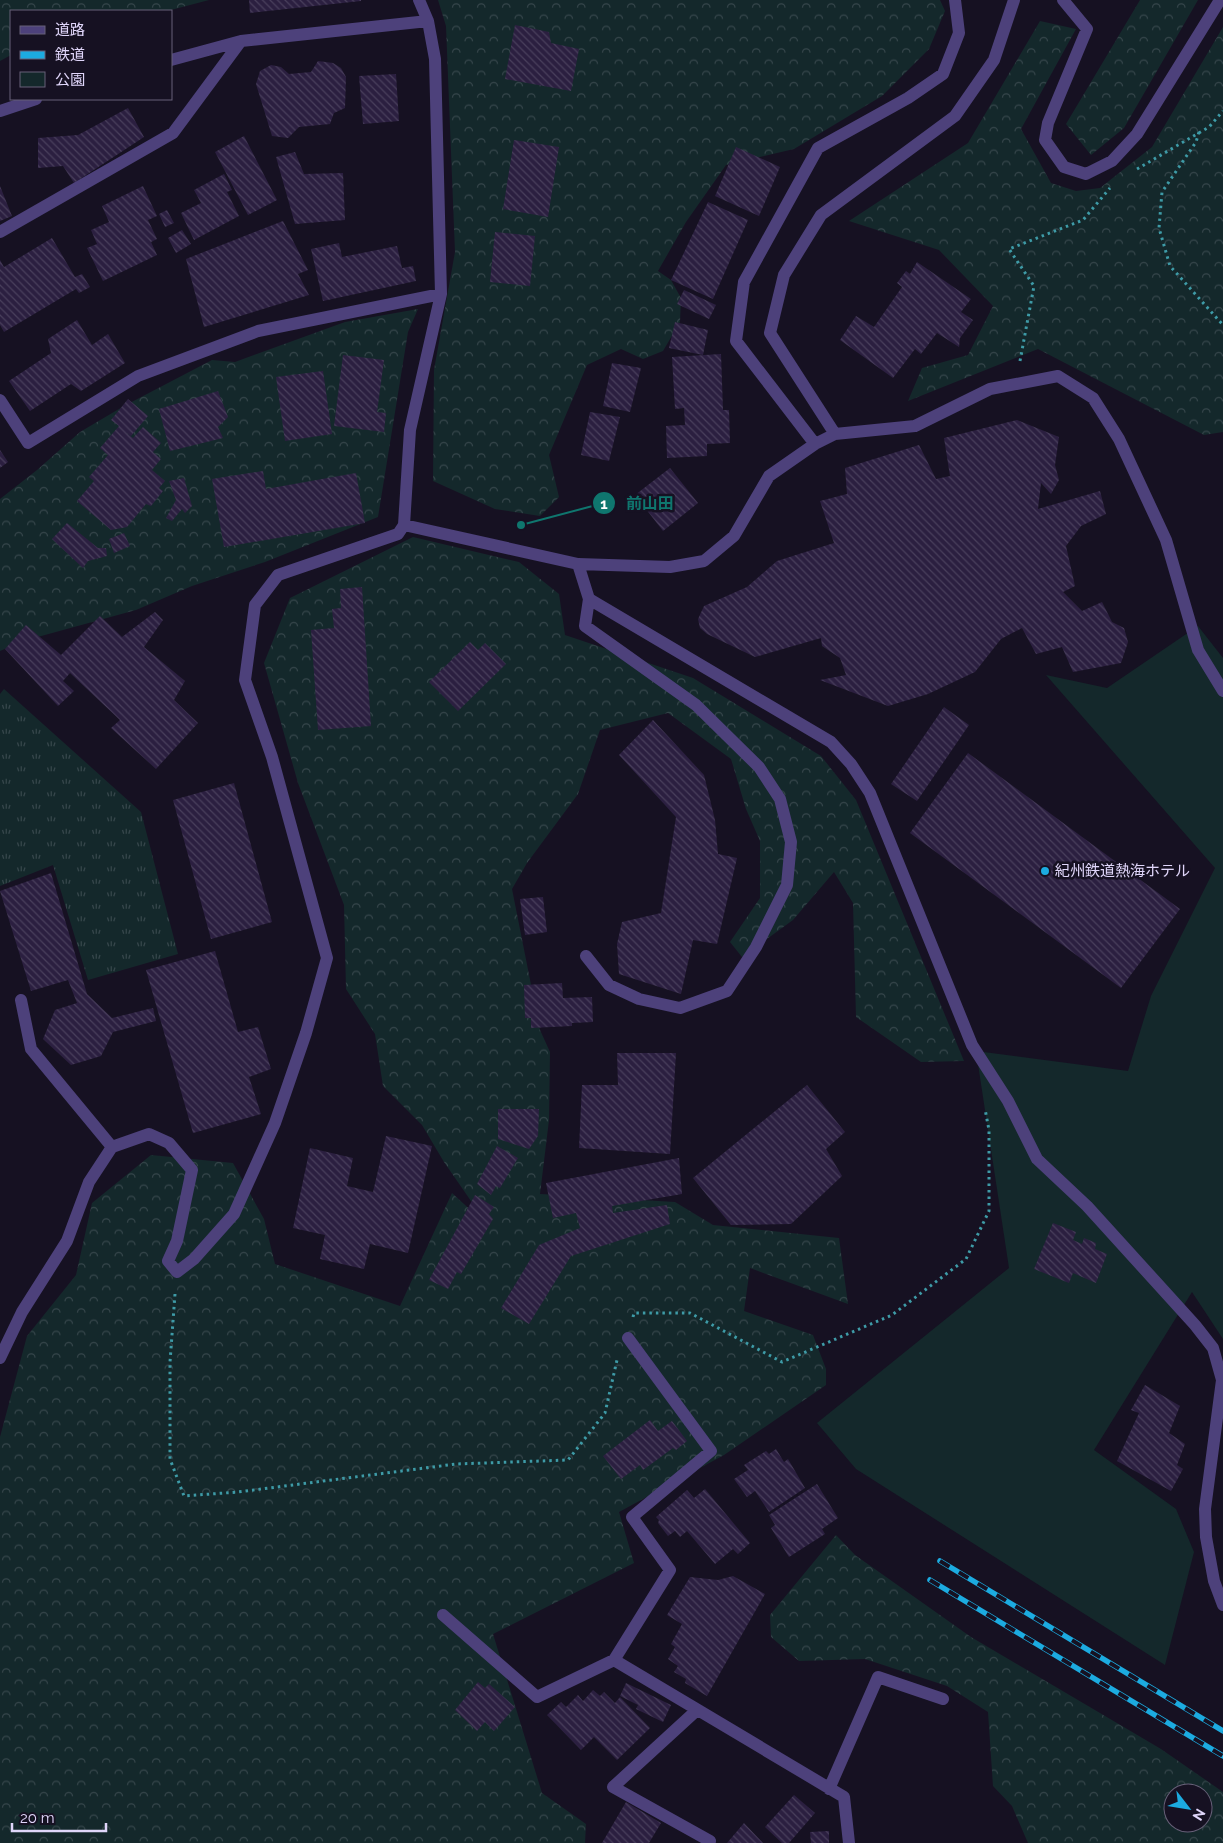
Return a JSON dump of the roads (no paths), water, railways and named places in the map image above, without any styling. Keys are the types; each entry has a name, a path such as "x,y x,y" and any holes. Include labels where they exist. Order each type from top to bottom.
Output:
{"street":[{"path":"0,1358 22,1312 66,1242 89,1182 112,1147 149,1134 169,1143 192,1170 177,1241 168,1261 177,1272 194,1259 234,1214 275,1123 306,1033 327,958 272,757 245,680 255,605 278,575 398,534 404,525 410,430 441,294 435,59 428,21 420,0"},
{"path":"815,444 736,341 744,282 818,148 908,98 943,74 959,33 955,0"},
{"path":"834,434 770,333 784,275 822,215 955,116 994,60 1014,0"},
{"path":"1063,0 1087,29 1048,123 1045,140 1064,167 1086,174 1112,160 1137,134 1220,0"},
{"path":"172,60 241,41 428,21"},
{"path":"0,232 172,133 241,41"},
{"path":"0,111 33,100"},
{"path":"0,400 28,443 138,376 258,332 441,294"},
{"path":"404,525 578,564 670,567 704,561 734,536 769,476 815,444 834,434 915,426 990,390 1058,376 1093,398 1120,439 1166,540 1198,650 1223,691"},
{"path":"578,564 589,599 585,626 696,705 760,767 780,799 791,842 787,886 756,947 727,991 680,1008 638,999 609,985 586,956"},
{"path":"589,599 831,742 851,764 870,793 972,1045 1008,1101 1037,1159 1087,1206 1195,1325 1213,1348 1222,1380 1205,1509 1206,1537 1214,1581 1223,1605"},
{"path":"21,1000 31,1049 112,1147"},
{"path":"443,1615 536,1697 614,1660 670,1570 632,1517 711,1451 628,1338"},
{"path":"614,1660 844,1797 850,1843"},
{"path":"829,1789 878,1677 944,1699"},
{"path":"697,1710 613,1787 710,1841"}],"railway":[{"path":"940,1561 1223,1731"},
{"path":"930,1580 1223,1756"}],"place":[{"name":"前山田","path":"521,525"},
{"name":"紀州鉄道熱海ホテル","path":"1045,871"}]}
